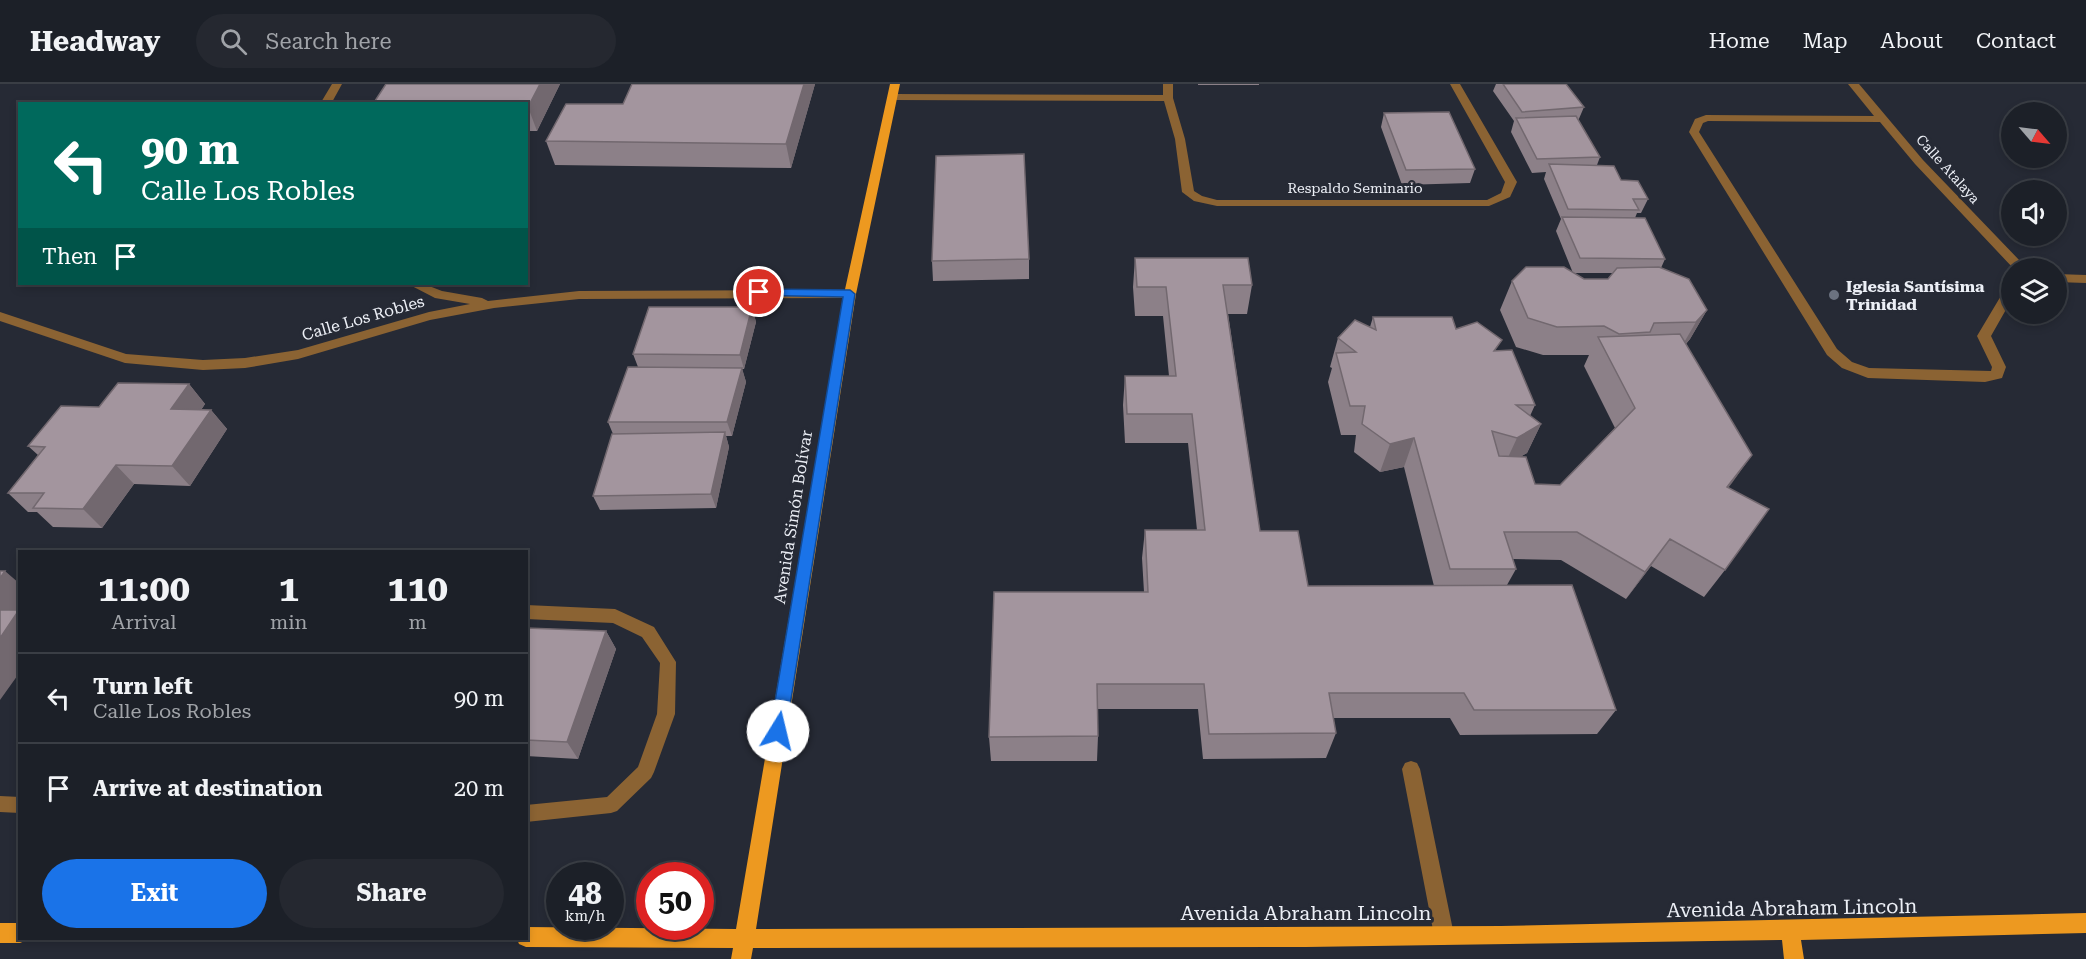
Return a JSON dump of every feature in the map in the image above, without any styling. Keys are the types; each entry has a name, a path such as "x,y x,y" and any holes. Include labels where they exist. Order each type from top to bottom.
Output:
{"main road":[{"name":"Avenida Simón Bolívar","path":"741,959 850,294 894,91"},
{"name":"Avenida Abraham Lincoln","path":"528,937 1790,933 2086,924"},
{"path":"0,933 18,933"},
{"path":"1790,933 1794,959"}],"street":[{"path":"325,102 337,84"},
{"name":"Respaldo Seminario","path":"1168,84 1168,98 1180,139 1188,192 1198,199 1217,203 1489,203 1506,195 1511,182 1455,84"},
{"name":"Calle Atalaya","path":"1853,84 1885,119 1919,162 2010,258"},
{"path":"894,91 1168,98"},
{"path":"1885,119 1706,118 1699,121 1694,132 1832,352 1847,365 1868,372 1985,377 1997,375 1999,367 1984,336 2001,306"},
{"path":"2067,278 2086,279"},
{"path":"418,285 439,295 494,304"},
{"name":"Calle Los Robles","path":"0,316 125,358 203,364 245,363 298,354 429,316 494,304 579,295 850,294"},
{"path":"528,612 615,616 648,633 668,662 666,714 645,772 611,805 528,814"},
{"path":"1411,769 1444,935"},
{"path":"0,804 18,805"}],"building":[{"path":"386,84 540,84 528,107 528,102 374,102"},
{"path":"632,84 804,84 786,144 546,141 566,104 623,104"},
{"path":"1503,84 1566,84 1584,107 1522,112"},
{"path":"1449,112 1475,169 1406,170 1384,113"},
{"path":"1576,116 1600,157 1537,159 1516,118"},
{"path":"1024,154 1029,259 932,261 936,156"},
{"path":"1549,164 1614,166 1621,180 1638,181 1648,199 1633,199 1639,210 1568,209"},
{"path":"1562,217 1645,218 1665,259 1580,258"},
{"path":"1135,258 1248,258 1252,285 1223,285 1260,531 1298,531 1308,586 1572,585 1616,710 1474,710 1464,693 1329,693 1336,733 1209,734 1204,684 1097,684 1098,736 989,737 994,592 1148,592 1145,530 1205,530 1192,414 1127,414 1125,376 1176,376 1166,287 1137,287"},
{"path":"1526,267 1564,267 1584,279 1608,279 1617,268 1659,267 1689,279 1707,310 1696,322 1654,323 1650,332 1619,334 1604,326 1557,327 1528,318 1512,281"},
{"path":"649,307 752,307 740,355 633,354"},
{"path":"1373,317 1452,317 1456,329 1477,322 1502,340 1494,351 1512,350 1535,405 1516,405 1541,424 1517,438 1492,431 1499,456 1526,457 1535,484 1560,485 1635,408 1598,337 1680,334 1752,455 1727,487 1769,509 1725,570 1670,539 1645,572 1577,532 1504,532 1516,569 1450,569 1414,438 1390,444 1362,424 1365,406 1350,406 1336,353 1356,352 1338,338 1355,320 1376,330"},
{"path":"628,367 742,368 727,422 608,422"},
{"path":"118,383 189,384 171,409 211,410 172,466 116,465 83,509 33,508 44,493 8,493 45,447 28,446 61,406 99,407"},
{"path":"725,432 711,494 593,496 612,434"},
{"path":"0,610 18,610 18,611 0,638"},
{"path":"528,628 606,631 567,742 528,740"}],"place":[{"name":"Iglesia Santísima Trinidad","path":"1834,295"}],"route":[{"path":"759,292 850,294 778,731"}]}
